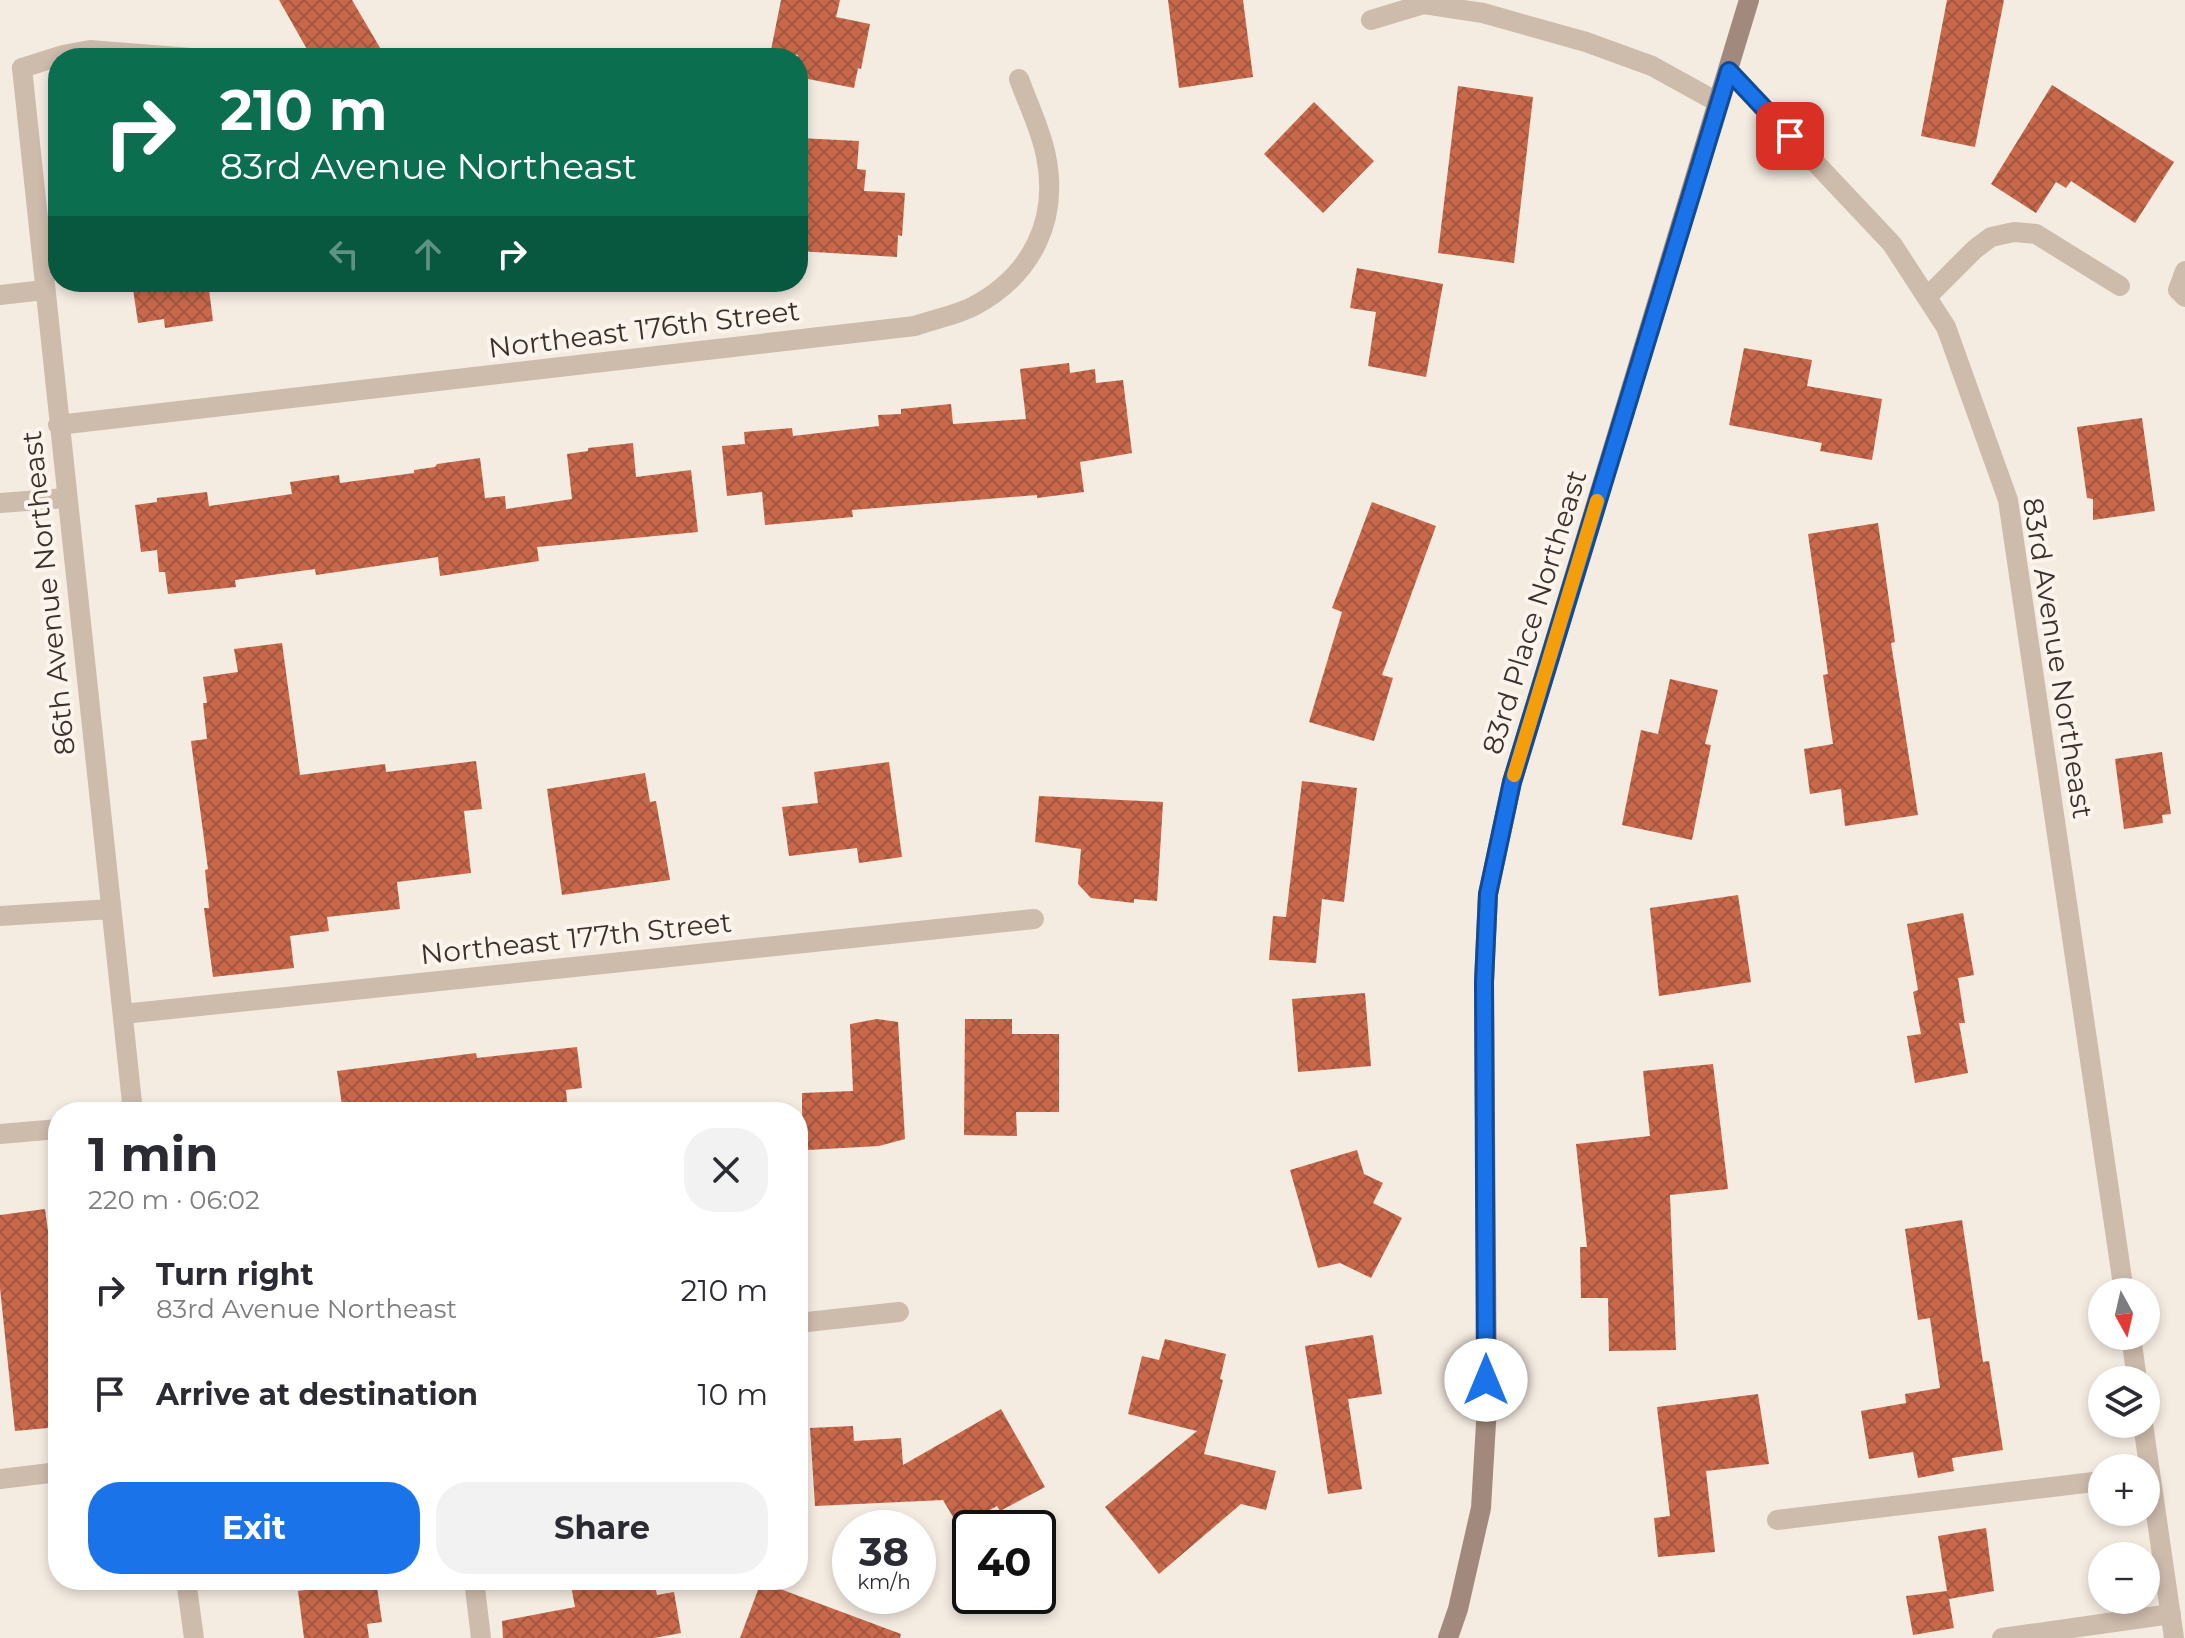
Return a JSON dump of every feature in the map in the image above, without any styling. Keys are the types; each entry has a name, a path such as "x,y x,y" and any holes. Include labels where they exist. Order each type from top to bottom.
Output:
{"street":[{"name":"83rd Place Northeast","path":"1448,1638 1458,1609 1481,1508 1487,1406 1484,982 1488,894 1512,782 1749,0"},
{"path":"1371,20 1424,4 1483,13 1586,42 1652,66 1719,103"},
{"name":"86th Avenue Northeast","path":"48,60 22,68 132,1102"},
{"name":"83rd Avenue Northeast","path":"1729,71 1892,244 1927,297 1946,327 2008,500 2122,1278"},
{"name":"Northeast 176th Street","path":"58,425 915,326 974,307 1013,277 1038,245 1048,212 1046,156 1019,79"},
{"path":"1927,297 1991,237 2014,232 2036,234 2120,286"},
{"path":"2185,271 2178,290 2185,297"},
{"path":"0,295 44,290"},
{"path":"0,503 66,498"},
{"path":"0,916 111,909"},
{"name":"Northeast 177th Street","path":"123,1014 1034,919"},
{"path":"0,1134 48,1130"},
{"path":"808,1322 899,1312"},
{"path":"0,1479 48,1473"},
{"path":"1777,1520 2088,1483"},
{"path":"2156,1526 2174,1638"},
{"path":"187,1590 194,1638"},
{"path":"475,1590 481,1638"},
{"path":"2002,1638 2171,1614"}],"building":[{"path":"279,0 352,0 380,48 306,48"},
{"path":"781,0 840,0 836,17 870,24 854,88 808,79 808,48 771,48"},
{"path":"1168,0 1243,0 1253,77 1179,88"},
{"path":"1947,0 2004,0 1975,147 1921,136"},
{"path":"2052,85 2174,162 2135,223 2071,181 2066,188 2056,182 2036,213 1991,184"},
{"path":"1458,86 1533,97 1514,263 1438,253"},
{"path":"1314,102 1374,161 1323,213 1264,154"},
{"path":"808,138 859,141 857,169 866,170 864,191 905,193 897,257 808,252"},
{"path":"1357,268 1443,284 1426,377 1368,366 1376,312 1350,308"},
{"path":"133,292 209,292 213,321 165,328 164,319 138,323"},
{"path":"1744,348 1812,360 1807,386 1882,399 1872,460 1820,451 1822,443 1729,425"},
{"path":"1069,363 1070,373 1095,369 1096,383 1123,380 1132,453 1080,462 1084,492 852,510 853,517 765,525 762,492 727,496 722,446 745,444 744,432 792,428 793,436 879,426 878,415 901,414 901,409 951,404 953,424 1026,419 1020,369"},
{"path":"2142,418 2155,511 2093,520 2093,499 2087,498 2077,427"},
{"path":"633,443 636,477 691,470 698,532 537,547 539,561 440,576 438,557 316,575 315,569 235,580 236,587 168,594 165,572 159,572 157,550 141,552 135,505 157,502 157,498 207,492 209,506 292,494 290,482 339,475 340,483 414,473 414,470 437,464 480,458 485,498 505,496 506,509 572,499 567,454 588,451 588,448"},
{"path":"1372,502 1436,526 1382,675 1393,678 1374,741 1309,722 1342,612 1332,608"},
{"path":"1878,523 1895,642 1891,643 1918,815 1845,826 1841,789 1810,794 1804,749 1833,744 1823,675 1828,674 1808,534"},
{"path":"282,643 300,775 385,764 386,772 476,761 482,809 464,811 471,873 397,882 400,909 327,917 329,931 290,936 294,968 213,977 204,908 209,908 205,870 208,869 191,741 207,739 203,677 238,672 234,649"},
{"path":"1670,679 1718,690 1705,744 1711,745 1692,840 1622,825 1641,730 1658,734"},
{"path":"2162,752 2171,814 2162,815 2163,823 2124,829 2115,759"},
{"path":"889,762 902,857 859,863 857,848 789,856 782,807 818,803 814,772"},
{"path":"645,773 650,802 656,801 670,880 562,895 547,789"},
{"path":"1302,781 1357,788 1344,902 1322,899 1316,963 1269,960 1273,916 1286,917"},
{"path":"1039,796 1163,802 1157,901 1134,899 1134,903 1091,898 1078,884 1081,849 1035,842"},
{"path":"1738,895 1751,982 1659,996 1650,908"},
{"path":"1963,913 1974,975 1958,978 1965,1023 1959,1023 1968,1073 1915,1083 1907,1036 1921,1034 1913,992 1918,990 1907,924"},
{"path":"1365,993 1371,1066 1298,1072 1292,999"},
{"path":"877,1019 898,1022 905,1139 879,1146 808,1150 808,1102 802,1102 802,1093 853,1091 850,1024"},
{"path":"965,1019 1012,1019 1012,1034 1059,1034 1059,1112 1016,1112 1017,1136 964,1135"},
{"path":"577,1047 582,1088 566,1090 567,1102 342,1102 337,1071 476,1053 477,1058"},
{"path":"1713,1064 1728,1189 1670,1195 1676,1350 1609,1351 1608,1298 1581,1298 1580,1247 1587,1247 1576,1144 1650,1136 1643,1071"},
{"path":"1357,1150 1364,1174 1383,1183 1373,1203 1402,1218 1371,1278 1340,1263 1318,1268 1290,1170"},
{"path":"45,1209 48,1231 48,1428 15,1431 0,1288 0,1215"},
{"path":"1962,1220 1983,1362 1989,1361 2003,1450 1952,1458 1954,1471 1918,1478 1913,1452 1869,1459 1861,1411 1906,1403 1905,1394 1940,1388 1930,1318 1918,1320 1905,1229"},
{"path":"1373,1335 1382,1394 1348,1399 1362,1489 1328,1494 1305,1346"},
{"path":"1165,1339 1226,1354 1220,1379 1223,1380 1204,1454 1276,1471 1266,1510 1241,1504 1159,1574 1105,1507 1197,1431 1128,1414 1142,1356 1159,1360"},
{"path":"1758,1394 1769,1464 1706,1471 1715,1552 1658,1557 1654,1518 1670,1516 1657,1407"},
{"path":"1001,1409 1045,1487 1002,1510 997,1506 990,1510 952,1510 952,1515 943,1500 815,1506 810,1428 853,1426 854,1441 901,1438 903,1465"},
{"path":"1986,1528 1994,1591 1949,1599 1954,1628 1913,1635 1906,1596 1947,1591 1938,1536"},
{"path":"377,1590 382,1622 367,1624 369,1638 304,1638 298,1591"},
{"path":"572,1590 656,1590 657,1595 674,1592 681,1633 654,1638 503,1638 502,1621 575,1607"},
{"path":"758,1590 783,1590 832,1608 832,1614 847,1614 901,1634 900,1638 740,1638"}],"slow traffic":[{"path":"1514,775 1597,501"}],"route":[{"path":"1486,1380 1484,982 1488,894 1512,782 1729,71 1790,136"}]}
